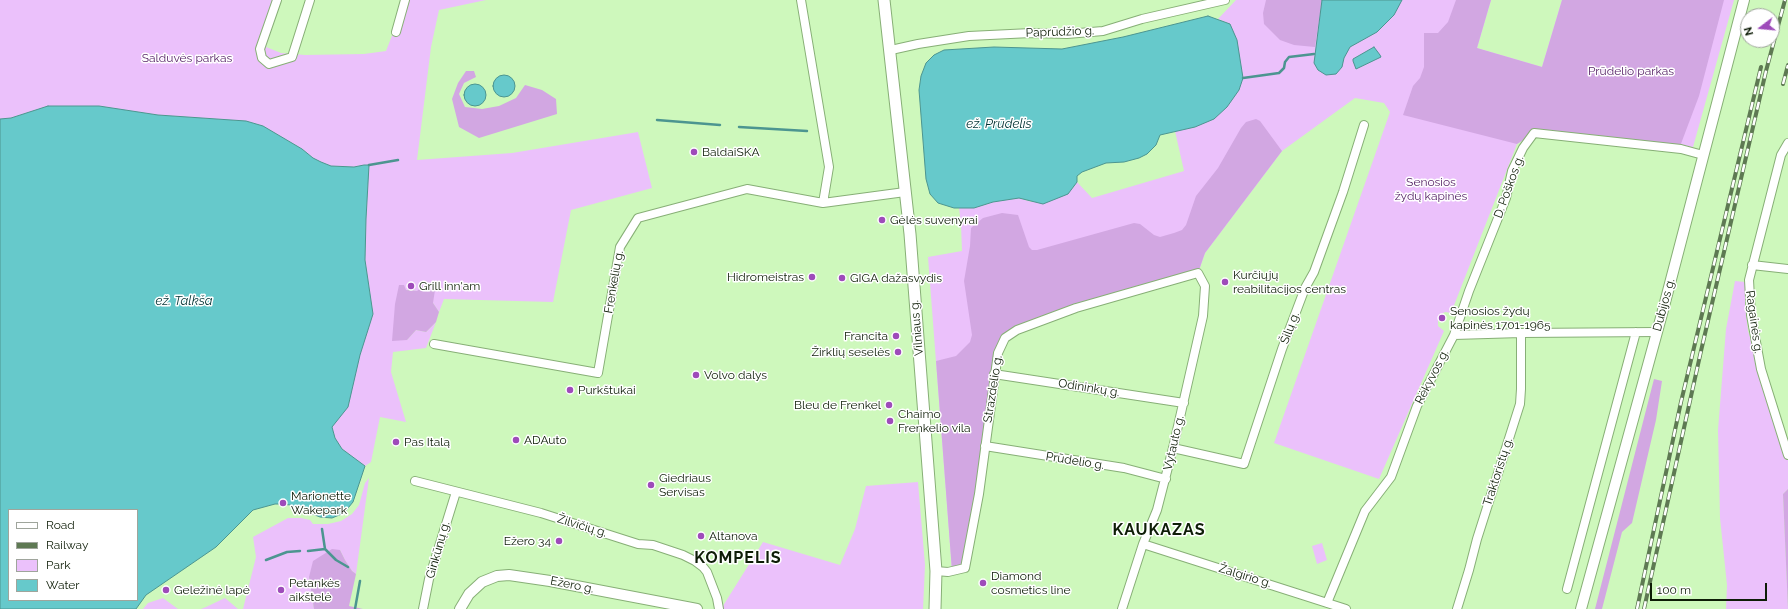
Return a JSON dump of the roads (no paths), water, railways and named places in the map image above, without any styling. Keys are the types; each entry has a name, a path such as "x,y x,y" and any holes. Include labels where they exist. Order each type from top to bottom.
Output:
{"highway":[{"name":"Vilniaus g.","path":"884,0 891,50 905,192 926,437 936,571 935,609"}],"main road":[{"name":"Dubijos g.","path":"1581,609 1657,332 1744,0"},
{"name":"Ežero g.","path":"460,609 469,594 482,582 497,576 509,575 550,581 697,609"}],"street":[{"path":"277,0 260,49 262,58 269,64 292,58 310,0"},
{"path":"396,32 405,0"},
{"path":"801,0 829,167 823,203"},
{"name":"Paprūdžio g.","path":"891,50 969,36 1031,33 1068,34 1103,31 1142,19 1225,0"},
{"name":"Šilų g.","path":"1174,448 1244,464 1282,349 1305,288 1314,272 1343,192 1364,125"},
{"name":"D. Poškos g.","path":"1454,335 1469,291 1506,198 1515,165 1523,148 1534,133 1681,149 1703,154"},
{"name":"Ragainės g.","path":"1788,143 1781,155 1749,280 1749,298 1759,363 1788,455"},
{"name":"Frenkelių g.","path":"434,344 598,373 620,247 638,218 747,189 823,203 905,192"},
{"path":"1752,265 1788,269"},
{"name":"Vytauto g.","path":"1122,609 1143,544 1157,510 1174,448 1203,316 1205,286 1198,273"},
{"name":"Strazdelio g.","path":"936,571 948,572 965,568 979,494 994,374 998,353 1005,338 1017,330 1076,308 1198,273"},
{"path":"1567,589 1636,332"},
{"name":"Rėkyvos g.","path":"1327,603 1366,511 1391,477 1417,406 1454,335 1657,332"},
{"name":"Traktoristų g.","path":"1457,609 1477,539 1520,404 1521,333"},
{"name":"Odininkų g.","path":"994,374 1184,403"},
{"name":"Prūdelio g.","path":"984,446 1124,468 1166,479"},
{"name":"Žilvičių g.","path":"415,481 541,513 638,544 653,545 683,555 699,564 707,572 717,598 719,609"},
{"name":"Ginkūnų g.","path":"424,609 429,579 456,492"},
{"name":"Žalgirio g.","path":"1143,544 1346,609"}],"water":[{"path":"1322,0 1402,0 1394,15 1377,32 1350,47 1344,58 1342,67 1336,74 1326,75 1318,70 1314,63"},
{"name":"ež. Prūdelis","path":"1208,16 1230,24 1237,40 1243,78 1239,90 1227,107 1214,119 1195,127 1160,135 1156,145 1147,154 1139,158 1124,162 1106,163 1082,172 1077,176 1077,182 1068,194 1043,204 1019,198 993,202 974,208 954,208 938,203 930,194 926,179 919,90 921,76 926,63 934,55 944,50 994,47 1062,49 1123,37"},
{"path":"1374,47 1381,57 1356,69 1353,59"},
{"path":"504,75 512,78 515,86 512,94 504,97 496,94 493,86 496,78"},
{"path":"475,84 483,87 486,95 483,103 475,106 467,103 464,95 467,87"},
{"name":"ež. Talkša","path":"48,106 99,106 158,115 246,121 263,126 302,149 313,158 331,166 354,167 369,165 365,260 373,314 360,355 348,407 332,427 335,438 342,449 365,466 353,502 344,513 332,518 320,517 290,505 282,504 275,504 253,510 216,547 146,595 136,609 0,609 0,119 11,118"}],"waterway":[{"path":"1243,78 1279,73 1284,68 1285,62 1289,57 1314,54"},
{"path":"657,120 720,125"},
{"path":"739,127 807,131"},
{"path":"369,165 398,160"},
{"path":"322,529 325,549 336,560 348,567"},
{"path":"308,551 325,549"},
{"path":"266,560 287,552 300,551"},
{"path":"355,609 360,581"}],"railway":[{"path":"1644,609 1701,351 1766,71 1785,0"},
{"path":"1783,84 1788,65"},
{"path":"1637,609 1681,402 1761,67"}],"place":[{"name":"BaldaiSKA","path":"694,152"},
{"name":"Gėlės suvenyrai","path":"882,220"},
{"name":"Hidromeistras","path":"812,277"},
{"name":"GIGA dažasvydis","path":"842,278"},
{"name":"Kurčiųjų reabilitacijos centras","path":"1225,282"},
{"name":"Grill inn'am","path":"411,286"},
{"name":"Senosios žydų kapinės 1701-1965","path":"1442,318"},
{"name":"Francita","path":"896,336"},
{"name":"Žirklių seselės","path":"898,352"},
{"name":"Volvo dalys","path":"696,375"},
{"name":"Purkštukai","path":"570,390"},
{"name":"Bleu de Frenkel","path":"889,405"},
{"name":"Chaimo Frenkelio vila","path":"890,421"},
{"name":"ADAuto","path":"516,440"},
{"name":"Pas Italą","path":"396,442"},
{"name":"Giedriaus Servisas","path":"651,485"},
{"name":"Marionette Wakepark","path":"283,503"},
{"name":"Altanova","path":"701,536"},
{"name":"Ežero 34","path":"559,541"},
{"name":"Diamond cosmetics line","path":"983,583"},
{"name":"Geležinė lapė","path":"166,590"},
{"name":"Petankės aikštelė","path":"281,590"}],"district":[{"name":"KAUKAZAS","path":"1159,530"},
{"name":"KOMPELIS","path":"738,558"}],"park label":[{"name":"Salduvės parkas","path":"187,58"},
{"name":"Prūdelio parkas","path":"1631,71"},
{"name":"Senosios žydų kapinės","path":"1431,189"}]}
